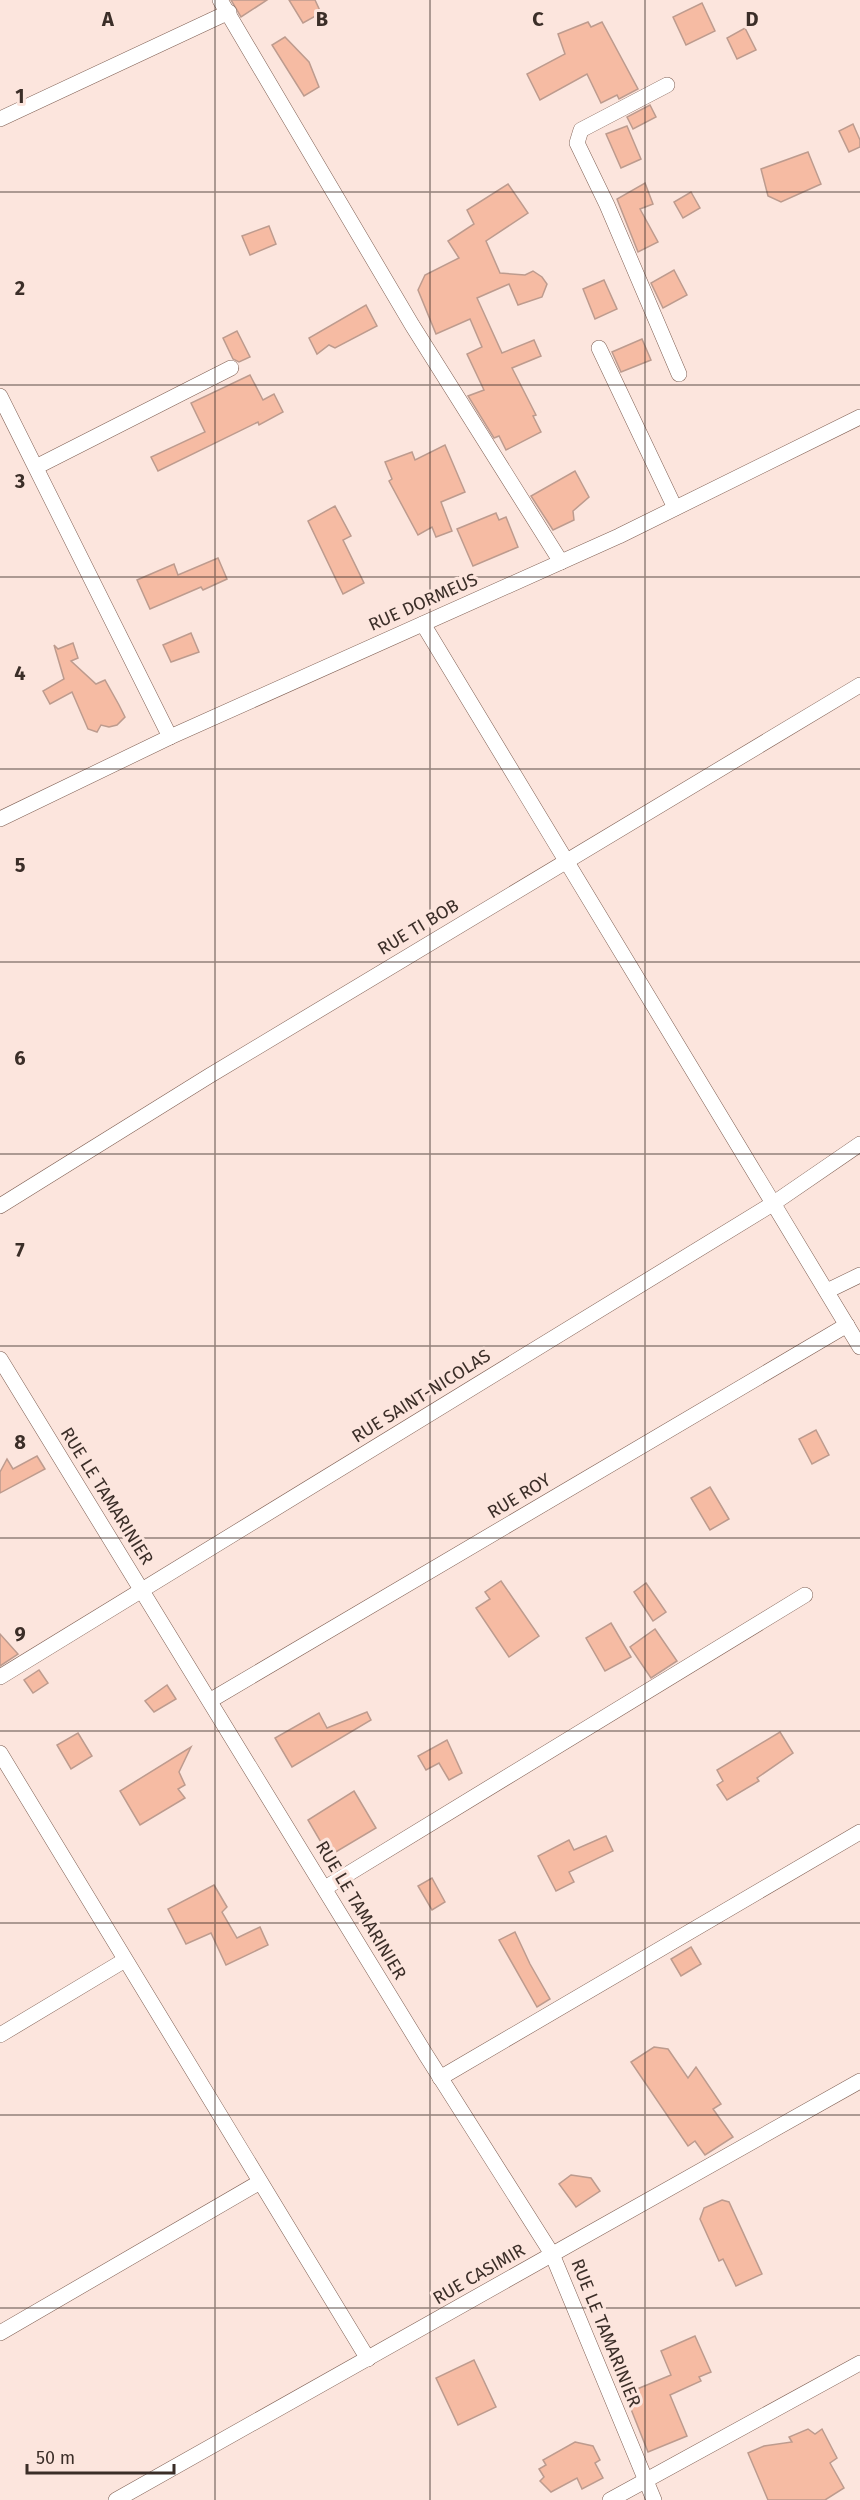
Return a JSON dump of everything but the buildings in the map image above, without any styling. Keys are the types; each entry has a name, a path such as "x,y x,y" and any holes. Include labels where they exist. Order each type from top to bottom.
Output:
{"street":[{"path":"0,119 225,6 412,325 561,562"},
{"path":"667,85 580,130 577,143 607,205 679,374"},
{"path":"599,348 675,508"},
{"path":"36,467 231,368"},
{"path":"0,396 170,737"},
{"name":"RUE DORMEUS","path":"0,819 170,737 561,562 860,417"},
{"path":"423,624 860,1347"},
{"name":"RUE TI BOB","path":"0,1206 209,1076 860,685"},
{"name":"RUE SAINT-NICOLAS","path":"0,1677 774,1203 860,1144"},
{"path":"827,1291 860,1275"},
{"name":"RUE ROY","path":"211,1700 847,1325"},
{"name":"RUE LE TAMARINIER","path":"0,1359 96,1520 143,1589 440,2078 552,2254 654,2500"},
{"path":"325,1888 805,1595"},
{"path":"0,1753 368,2359"},
{"path":"440,2078 860,1832"},
{"path":"0,2035 125,1960"},
{"name":"RUE CASIMIR","path":"116,2500 860,2081"},
{"path":"0,2333 260,2182"},
{"path":"610,2500 860,2363"}]}
